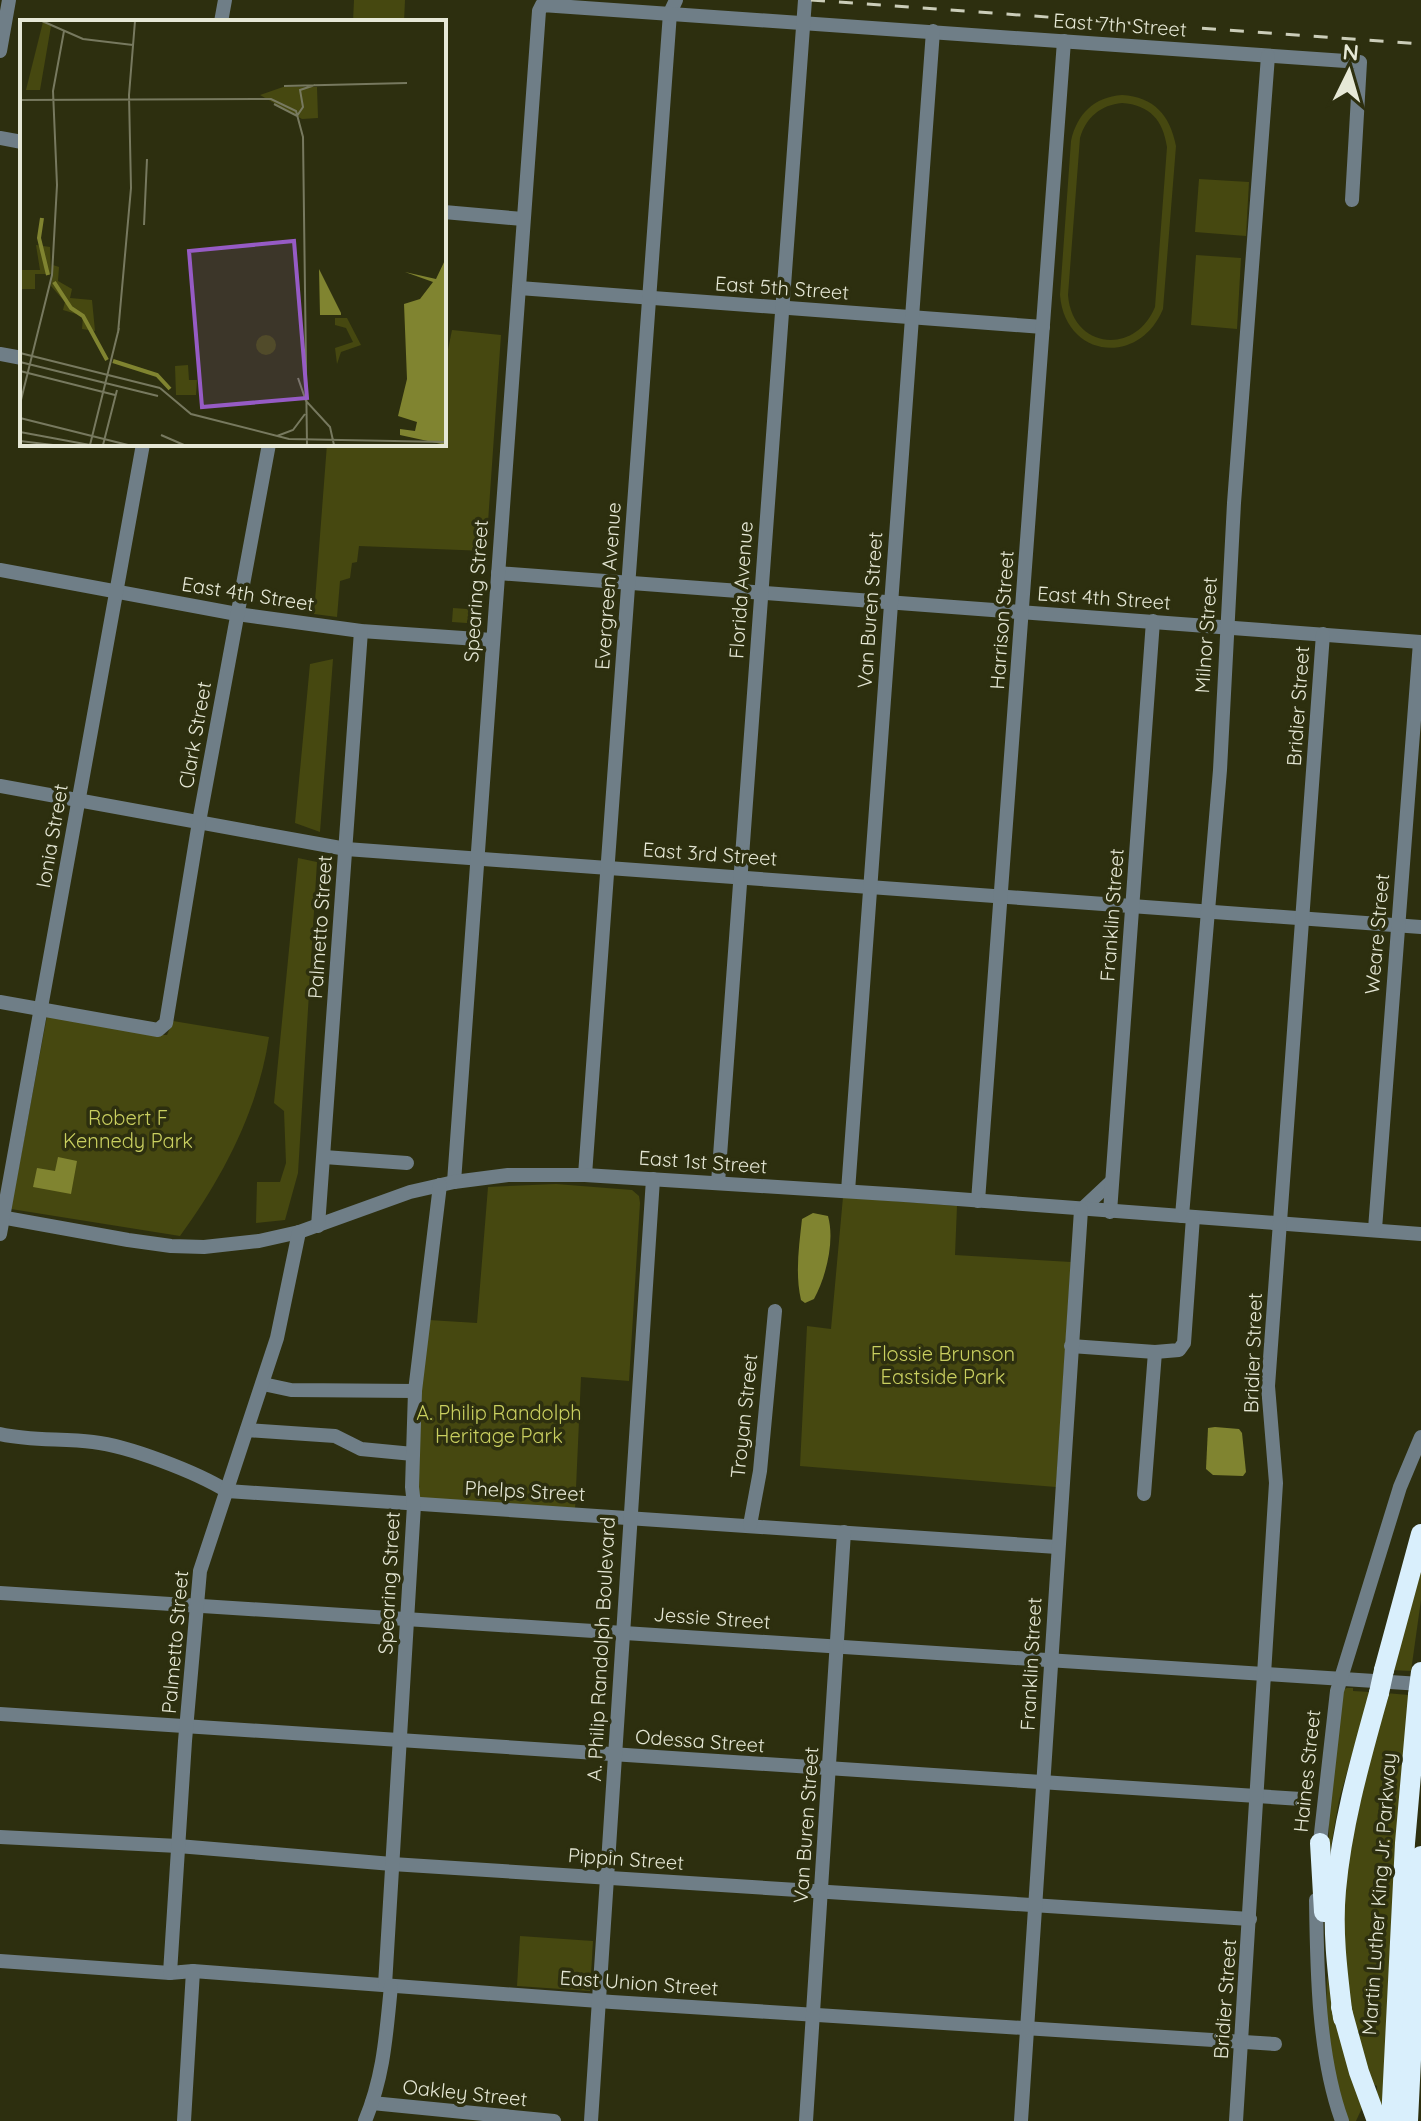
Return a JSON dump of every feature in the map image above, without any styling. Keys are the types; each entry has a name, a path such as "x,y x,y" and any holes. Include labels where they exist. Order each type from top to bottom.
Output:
{"highway":[{"path":"1343,2018 1336,1961 1337,1877 1351,1793 1421,1534"},
{"name":"Martin Luther King Jr. Parkway","path":"1391,2121 1405,1843 1421,1671"},
{"path":"1320,1843 1325,1923 1343,2018 1374,2114"},
{"name":"Martin Luther King Jr. Parkway","path":"1408,2121 1421,1856"}],"street":[{"path":"0,51 9,0"},
{"path":"221,20 225,0"},
{"name":"Florida Avenue","path":"718,1183 805,0"},
{"name":"East 7th Street","path":"542,5 673,6 803,21 1360,62 1352,200"},
{"name":"Spearing Street","path":"365,2121 384,2059 392,1864 414,1505 415,1391 447,1183 476,858 539,11 542,5"},
{"name":"Evergreen Avenue","path":"585,1175 673,6"},
{"name":"Van Buren Street","path":"848,1191 933,31"},
{"name":"Harrison Street","path":"978,1201 1064,41"},
{"name":"Milnor Street","path":"1155,1352 1176,1351 1184,1343 1188,1217 1207,911 1220,770 1226,626 1268,56"},
{"path":"0,138 20,142"},
{"path":"446,212 523,219"},
{"name":"East 5th Street","path":"519,288 1043,327"},
{"path":"0,354 20,358"},
{"name":"Ionia Street","path":"0,1234 143,446"},
{"name":"Clark Street","path":"41,1009 158,1030 166,1023 199,822 269,446"},
{"name":"East 4th Street","path":"0,570 237,614 361,631 492,640"},
{"name":"East 4th Street","path":"498,573 1421,642"},
{"name":"Franklin Street","path":"1110,1212 1153,621"},
{"name":"Palmetto Street","path":"318,1226 361,631"},
{"name":"Bridier Street","path":"1236,2121 1276,1483 1268,1386 1323,634"},
{"name":"Weare Street","path":"1375,1229 1421,642"},
{"name":"East 3rd Street","path":"0,786 346,849 1421,927"},
{"path":"0,1002 41,1009"},
{"path":"324,1157 407,1163"},
{"name":"East 1st Street","path":"2,1218 171,1246 234,1244 299,1232 377,1203 447,1183 508,1175 585,1175 1419,1233"},
{"name":"A. Philip Randolph Boulevard","path":"591,2121 653,1179"},
{"path":"1081,1210 1112,1181"},
{"name":"Franklin Street","path":"1021,2121 1081,1210"},
{"name":"Palmetto Street","path":"170,1973 200,1571 277,1338 299,1232"},
{"name":"Troyan Street","path":"750,1525 760,1471 775,1311"},
{"path":"1071,1346 1155,1352 1144,1494"},
{"path":"263,1384 291,1390 415,1391"},
{"path":"247,1430 335,1436 361,1449 413,1454"},
{"name":"Haines Street","path":"1342,2121 1329,2077 1324,2041 1316,1915 1333,1712 1340,1680 1400,1487 1421,1437"},
{"name":"Phelps Street","path":"2,1440 96,1442 155,1459 227,1491 1057,1547"},
{"name":"Van Buren Street","path":"806,2121 844,1532"},
{"name":"Jessie Street","path":"0,1593 1266,1674 1420,1690"},
{"name":"Odessa Street","path":"0,1714 1301,1799"},
{"name":"Pippin Street","path":"0,1837 178,1846 392,1864 1250,1919"},
{"name":"East Union Street","path":"0,1961 170,1973 193,1971 1275,2044"},
{"path":"184,2121 193,1971"},
{"name":"Oakley Street","path":"372,2103 471,2118 554,2121"}],"green space":[{"path":"354,0 405,0 404,20 353,20"},
{"path":"1112,96 1133,96 1152,104 1170,125 1176,146 1163,309 1152,328 1121,347 1104,347 1088,342 1075,332 1065,316 1060,295 1071,141 1082,115 1095,103","holes":["1114,104 1132,104 1154,116 1167,147 1155,307 1146,323 1134,333 1120,339 1106,340 1080,327 1072,313 1068,295 1080,138 1090,118 1101,109"]},
{"path":"1199,179 1249,182 1246,236 1195,232"},
{"path":"1196,255 1241,258 1237,329 1191,325"},
{"path":"452,330 501,335 486,551 359,546 357,562 352,563 350,578 340,581 337,617 314,614 327,446 446,446 446,359"},
{"path":"453,608 482,610 481,624 452,622"},
{"path":"333,659 320,832 295,823 310,664"},
{"path":"298,858 317,862 298,1173 285,1220 256,1223 257,1182 280,1182 286,1163 284,1111 274,1103"},
{"name":"Robert F Kennedy Park","path":"47,1016 155,1035 167,1035 173,1021 269,1037 256,1091 236,1142 180,1236 11,1209"},
{"name":"A. Philip Randolph Heritage Park","path":"556,1184 632,1190 639,1196 640,1203 629,1381 581,1377 575,1510 416,1499 420,1393 429,1320 477,1323 488,1187"},
{"name":"Flossie Brunson Eastside Park","path":"843,1197 957,1206 955,1255 1071,1262 1056,1487 800,1466 807,1326 831,1329"},
{"path":"1421,1553 1421,1600 1411,1671 1391,1670"},
{"path":"1344,1689 1370,1692 1339,1800 1329,1858 1333,1752 1339,1710"},
{"path":"1385,1693 1409,1695 1382,2121 1377,2105 1377,2086 1367,2081 1350,2020 1340,1893"},
{"path":"520,1936 593,1941 590,1991 517,1986"},
{"path":"1327,1975 1334,2012 1362,2108 1356,2121 1344,2121 1326,2032"}],"shaded area":[{"path":"58,1157 77,1161 71,1194 33,1187 37,1168 55,1171"},
{"path":"813,1213 828,1216 830,1247 826,1270 814,1299 805,1303 799,1290 799,1250 802,1219"},
{"path":"1208,1428 1239,1429 1242,1433 1246,1472 1243,1476 1213,1475 1206,1469"}],"railway":[{"path":"811,0 1421,44"}]}
